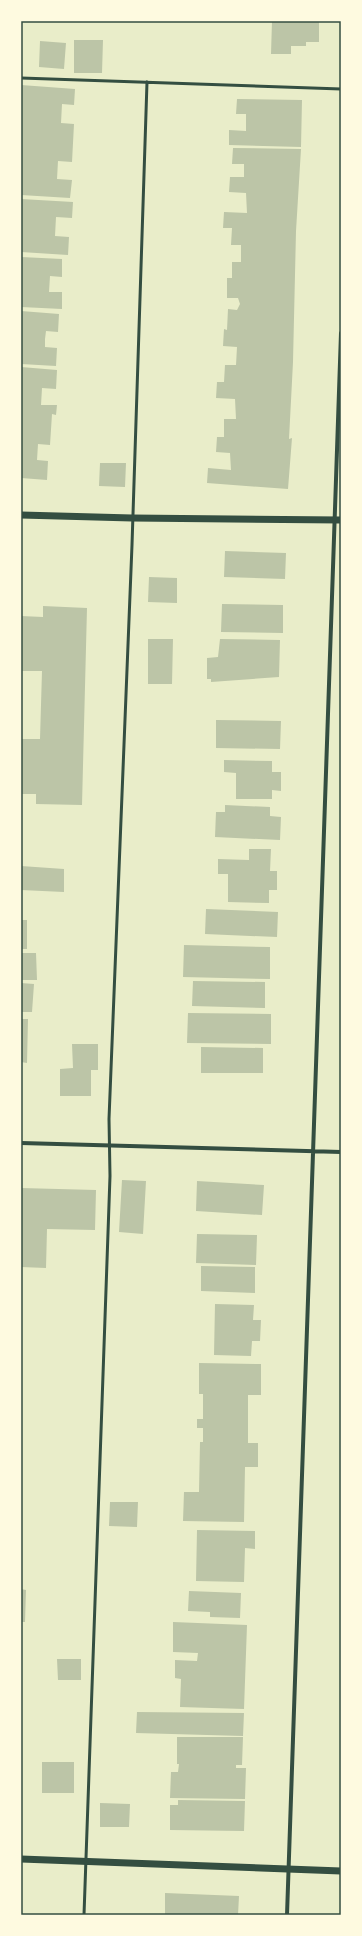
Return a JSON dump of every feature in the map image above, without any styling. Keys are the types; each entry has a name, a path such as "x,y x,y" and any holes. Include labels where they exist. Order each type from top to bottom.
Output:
{"street":[{"path":"287,1915 313,1151 338,520 341,333"},
{"path":"21,514 132,518 338,520"},
{"path":"21,1143 341,1152"},
{"path":"21,1859 341,1871"}],"lane":[{"path":"21,78 341,89"},
{"path":"84,1915 110,1184 109,1146 147,82"}],"building":[{"path":"272,21 319,21 319,42 306,42 306,46 291,46 291,54 271,54"},
{"path":"74,40 103,40 102,73 74,73"},
{"path":"40,41 66,43 64,69 39,67"},
{"path":"21,85 75,89 74,105 62,104 61,123 74,124 72,162 58,161 57,179 72,180 70,198 21,195"},
{"path":"237,99 302,100 301,147 229,145 229,130 246,131 246,114 236,114"},
{"path":"233,148 301,149 296,231 293,362 289,439 292,438 288,489 207,483 208,468 231,470 230,453 216,452 217,437 224,437 224,419 236,419 235,399 216,398 217,382 224,382 225,365 236,365 237,347 223,346 224,329 227,330 228,309 237,310 240,304 238,298 227,298 227,278 232,278 232,262 241,262 241,245 231,245 232,228 223,228 224,212 247,213 246,193 229,192 230,177 244,177 244,164 232,164"},
{"path":"21,199 73,202 72,218 56,217 55,236 69,237 68,255 21,252"},
{"path":"21,257 62,259 62,277 50,276 49,292 62,292 62,309 21,307"},
{"path":"21,311 59,314 58,332 46,331 45,339 45,347 57,348 56,366 21,364"},
{"path":"21,367 57,370 56,389 42,388 41,405 57,405 56,415 52,414 50,445 38,444 37,460 48,461 47,480 21,478"},
{"path":"100,463 126,463 125,487 99,486"},
{"path":"225,551 286,553 285,579 224,577"},
{"path":"149,577 177,578 177,603 148,602"},
{"path":"222,604 283,605 283,633 221,632"},
{"path":"43,606 87,608 82,805 36,804 36,794 21,794 21,739 40,739 42,671 21,671 21,616 43,617"},
{"path":"148,639 173,639 172,684 148,684"},
{"path":"220,639 280,640 279,677 211,682 211,679 207,679 207,658 218,657"},
{"path":"216,720 281,721 280,749 216,748"},
{"path":"224,760 272,761 272,772 281,772 281,791 272,790 272,799 236,799 236,773 224,772"},
{"path":"225,805 270,807 270,816 281,817 280,840 215,837 216,812 225,812"},
{"path":"249,849 271,849 270,871 277,871 277,890 269,890 269,903 228,902 228,874 218,874 218,859 249,860"},
{"path":"21,866 64,869 64,892 21,890"},
{"path":"206,909 278,912 277,937 205,934"},
{"path":"21,920 27,920 27,949 21,949"},
{"path":"184,945 270,947 270,979 183,977"},
{"path":"21,953 36,953 37,980 21,980"},
{"path":"193,981 265,982 265,1008 192,1006"},
{"path":"21,983 34,984 32,1012 21,1012"},
{"path":"188,1013 271,1014 271,1044 187,1043"},
{"path":"21,1019 28,1019 27,1063 21,1062"},
{"path":"72,1044 98,1044 98,1070 91,1070 91,1096 60,1096 60,1069 73,1068"},
{"path":"201,1047 263,1048 263,1073 201,1073"},
{"path":"122,1180 146,1181 143,1234 119,1232"},
{"path":"197,1181 264,1185 262,1215 196,1211"},
{"path":"21,1188 96,1190 95,1230 47,1229 46,1268 21,1267"},
{"path":"197,1234 257,1235 256,1265 196,1263"},
{"path":"201,1266 255,1267 255,1293 201,1291"},
{"path":"215,1304 254,1305 253,1320 261,1320 260,1341 252,1341 251,1356 214,1355"},
{"path":"199,1363 261,1364 261,1395 248,1395 248,1443 258,1443 258,1467 245,1467 244,1522 183,1521 184,1492 199,1492 200,1442 203,1442 203,1428 197,1428 197,1419 203,1419 203,1394 199,1394"},
{"path":"110,1502 138,1502 137,1527 109,1526"},
{"path":"197,1530 255,1531 255,1549 245,1548 244,1582 196,1581"},
{"path":"21,1589 26,1590 25,1622 21,1622"},
{"path":"189,1591 241,1593 240,1618 210,1617 210,1612 188,1611"},
{"path":"173,1622 247,1625 244,1709 180,1707 181,1679 175,1678 175,1660 197,1661 198,1653 173,1652"},
{"path":"57,1659 81,1659 81,1680 58,1680"},
{"path":"137,1712 244,1713 243,1736 136,1733"},
{"path":"177,1737 243,1737 242,1765 236,1765 236,1768 246,1768 245,1799 170,1798 171,1772 178,1772 179,1764 177,1764"},
{"path":"42,1762 74,1762 74,1793 42,1793"},
{"path":"178,1800 245,1801 244,1831 170,1830 170,1805 178,1805"},
{"path":"100,1803 130,1804 129,1827 100,1827"},
{"path":"165,1893 239,1896 238,1915 165,1915"}]}
